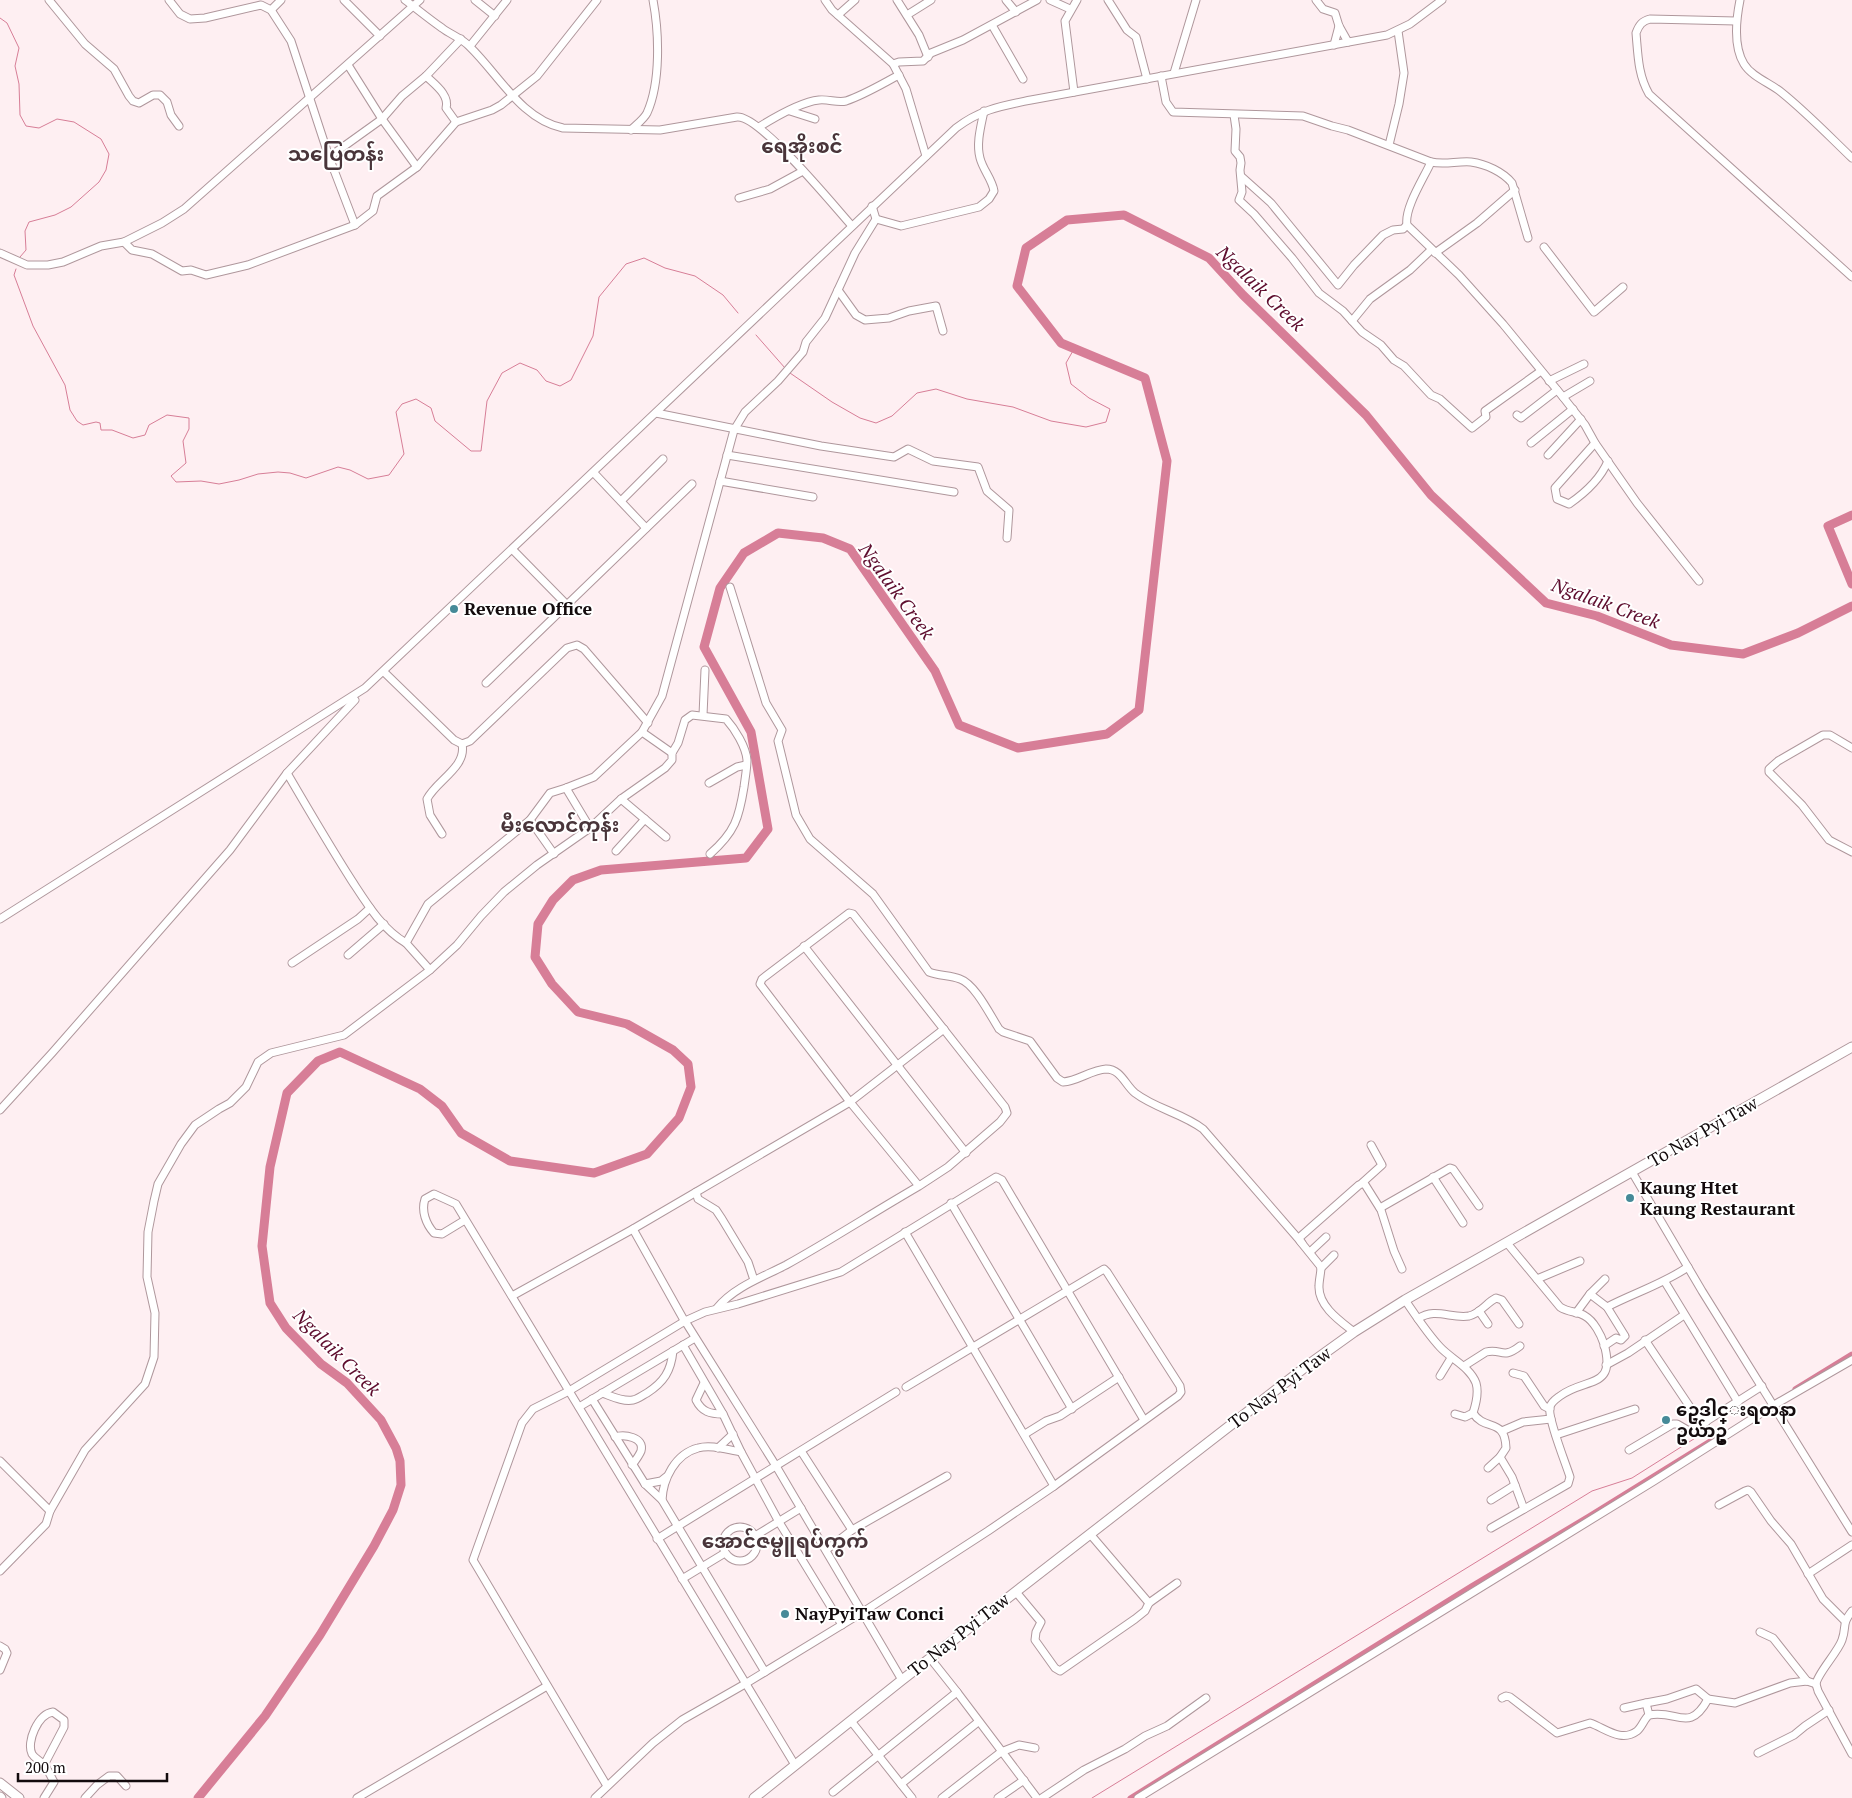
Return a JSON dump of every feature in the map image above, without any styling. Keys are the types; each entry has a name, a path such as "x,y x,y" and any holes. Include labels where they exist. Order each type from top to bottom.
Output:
{"main road":[{"name":"To Nay Pyi Taw","path":"754,1798 930,1658 1308,1365 1354,1332 1405,1300 1852,1047"},
{"path":"0,1783 20,1798"}],"street":[{"path":"49,0 85,44 114,69 120,77 125,91 133,101 140,103 153,95 160,95 167,102 171,115 179,126"},
{"path":"169,0 180,14 190,19 205,18 261,5 271,10 291,41 329,157 355,225"},
{"path":"271,10 281,0"},
{"path":"344,0 380,36"},
{"path":"405,0 443,29 470,46 513,97 546,122 555,126 563,128 660,130 741,116 759,127 803,171 852,226"},
{"path":"0,253 27,265 48,265 63,262 101,246 124,242 162,223 184,209 257,146 420,0"},
{"path":"475,0 495,16"},
{"path":"470,46 507,0"},
{"path":"124,242 132,250 152,254 182,271 191,270 206,274 248,265 355,225 373,211 377,196 416,166 456,122 492,110 513,97 548,64 597,0"},
{"path":"631,130 646,114 652,98 657,51 652,0"},
{"path":"825,0 838,15 893,64 906,89 926,156"},
{"path":"838,15 855,0"},
{"path":"898,0 919,35 928,57"},
{"path":"907,15 930,0"},
{"path":"1006,0 1016,12"},
{"path":"893,64 923,61 931,53 963,40 1037,0"},
{"path":"1050,0 1070,9"},
{"path":"1074,92 1065,20 1077,0"},
{"path":"1108,0 1127,30 1136,38 1147,79"},
{"path":"1174,74 1196,0"},
{"path":"1316,0 1323,9 1335,13 1339,26 1348,42"},
{"path":"1740,0 1736,21 1740,52 1744,64 1750,71 1781,92 1852,158"},
{"path":"0,1110 230,850 287,773 365,688 594,473 872,206 970,117 984,111 1031,100 1387,35 1398,31 1429,11 1439,1"},
{"path":"1736,21 1644,21 1638,27 1636,33 1643,84 1649,94 1852,277"},
{"path":"992,25 1023,79"},
{"path":"1334,45 1339,26"},
{"path":"1389,145 1404,73 1398,31"},
{"path":"329,157 382,119 402,96 426,76 461,39"},
{"path":"348,65 382,119 416,166"},
{"path":"759,127 775,117 814,101 828,100 837,102 849,100 899,75"},
{"path":"426,76 446,97 448,103 446,108 456,122"},
{"path":"1161,76 1166,102 1173,112 1303,116 1348,130 1431,162 1441,164 1471,162 1495,169 1512,183 1528,238"},
{"path":"790,111 815,119"},
{"path":"876,219 901,226 978,207 989,199 994,191 993,183 980,158 979,139 984,111"},
{"path":"1234,114 1236,129 1235,151 1240,157 1241,163 1242,192 1239,200 1254,214 1292,258 1319,293 1342,311 1375,342 1381,345 1431,395 1440,399 1472,428 1486,417 1485,411 1541,371"},
{"path":"1431,162 1409,208 1406,220 1407,225 1459,275 1503,324 1573,409 1637,503 1699,580"},
{"path":"739,198 770,189 803,171"},
{"path":"1241,176 1271,203 1338,285 1383,235 1393,230 1403,229 1407,225"},
{"path":"1352,322 1370,299 1433,252 1471,228 1515,190"},
{"path":"406,943 428,904 530,820 550,793 594,777 642,732 648,723 662,696 734,430 745,412 794,364 803,352 806,342 825,318 855,253 876,219 872,206"},
{"path":"1544,247 1594,312 1623,287"},
{"path":"838,290 856,315 866,320 889,318 909,311 936,306 944,330"},
{"path":"1549,381 1584,364"},
{"path":"1563,397 1590,381"},
{"path":"1517,415 1521,418 1557,390"},
{"path":"1531,442 1573,409"},
{"path":"656,413 734,430 894,457 908,449 933,461 978,467 987,491 1009,510 1007,538"},
{"path":"1548,455 1580,419"},
{"path":"1595,443 1555,488 1558,499 1569,504 1585,494 1608,461"},
{"path":"728,455 954,492"},
{"path":"621,501 663,460"},
{"path":"594,473 646,528"},
{"path":"720,481 813,497"},
{"path":"486,683 692,484"},
{"path":"512,550 567,605"},
{"path":"730,587 766,703 782,730 778,741 796,814 810,839 873,894 929,972 961,979 969,984 999,1028 1003,1032 1030,1041 1062,1082 1071,1082 1107,1069 1113,1070 1142,1098 1190,1119 1203,1129 1320,1264 1319,1288 1321,1298 1326,1306 1354,1332"},
{"path":"462,744 470,740 567,648 577,645 584,649 648,723"},
{"path":"703,715 705,670"},
{"path":"384,672 454,740 462,744"},
{"path":"0,919 365,688"},
{"path":"0,1571 46,1524 50,1511 85,1450 145,1384 154,1357 155,1313 147,1277 148,1232 158,1184 181,1144 195,1125 219,1108 230,1103 246,1087 258,1062 271,1053 344,1035 430,970 458,945 481,916 504,892 537,865 590,828 621,799 665,768 672,760 672,753 678,742 685,720 692,715 726,719 740,741 747,760 740,814 720,845 710,854"},
{"path":"642,732 672,753"},
{"path":"1852,748 1830,735 1824,735 1778,761 1769,769 1769,772 1802,805 1829,840 1852,852"},
{"path":"442,834 430,814 427,798 435,786 461,762 462,744"},
{"path":"709,783 737,767 746,765"},
{"path":"287,773 328,845 370,908 392,934 406,943 430,970"},
{"path":"566,788 590,828"},
{"path":"621,799 666,837"},
{"path":"616,851 645,819"},
{"path":"530,820 554,854"},
{"path":"292,963 358,920 370,908"},
{"path":"717,1308 754,1280 785,1265 919,1186 948,1167 966,1153 1003,1119 1007,1113 1007,1110 944,1029 851,913 845,914 762,979 760,983 850,1102 919,1186"},
{"path":"348,954 384,924"},
{"path":"804,946 966,1153"},
{"path":"512,1296 850,1102 944,1029"},
{"path":"1302,1244 1300,1237 1382,1165 1370,1145"},
{"path":"1380,1208 1452,1168 1478,1206"},
{"path":"1632,1172 1688,1267 1852,1532"},
{"path":"1433,1177 1463,1223"},
{"path":"607,1786 473,1560 522,1423 533,1409 569,1391 685,1322 706,1312 841,1272 951,1203 994,1178 1000,1178 1144,1420"},
{"path":"1362,1183 1368,1186 1380,1208 1402,1269"},
{"path":"696,1192 698,1199 716,1210 722,1219 748,1262 754,1280"},
{"path":"465,1220 442,1234 434,1233 427,1226 424,1209 425,1199 434,1194 454,1202 579,1406 657,1539 795,1765"},
{"path":"951,1203 1072,1409"},
{"path":"633,1228 685,1322 776,1466 902,1680"},
{"path":"905,1232 1054,1486"},
{"path":"1310,1252 1326,1237"},
{"path":"1491,1528 1569,1482 1570,1477 1551,1419 1550,1409 1552,1402 1566,1392 1601,1378 1606,1372 1604,1346 1601,1337 1589,1319 1584,1315 1568,1312 1560,1308 1507,1243"},
{"path":"1321,1268 1334,1255"},
{"path":"1537,1279 1580,1261"},
{"path":"1607,1307 1635,1293 1665,1282 1688,1267"},
{"path":"595,1798 653,1743 682,1720 863,1612 1054,1486 1181,1392 1180,1386 1106,1270 1102,1270 1067,1290 906,1387"},
{"path":"1576,1313 1590,1294 1605,1279"},
{"path":"1665,1282 1738,1402"},
{"path":"1590,1294 1607,1307 1625,1337 1621,1340 1616,1338 1604,1346"},
{"path":"1418,1319 1429,1314 1466,1316 1479,1311 1488,1302 1499,1298 1519,1324"},
{"path":"1405,1300 1439,1346 1451,1358 1464,1366 1473,1378 1477,1387 1473,1414"},
{"path":"1479,1311 1488,1324"},
{"path":"1606,1365 1628,1353 1684,1314"},
{"path":"579,1406 695,1338"},
{"path":"1645,1340 1698,1419 1704,1418 1706,1422"},
{"path":"683,1345 723,1414 755,1480 842,1625"},
{"path":"1464,1366 1486,1352 1503,1354 1512,1352 1520,1346"},
{"path":"602,1392 612,1397 632,1400 641,1396 659,1385 666,1378 672,1366 673,1351"},
{"path":"1440,1376 1451,1358"},
{"path":"1138,1798 1654,1482 1773,1403 1852,1360"},
{"path":"1513,1373 1524,1376 1544,1406 1550,1409"},
{"path":"1025,1434 1072,1409 1119,1377"},
{"path":"704,1382 696,1400 700,1407 706,1412 723,1414"},
{"path":"1629,1450 1673,1424 1677,1424 1688,1431 1706,1422 1762,1386"},
{"path":"657,1539 896,1392"},
{"path":"592,1399 645,1484 662,1500 765,1672"},
{"path":"1556,1435 1635,1409"},
{"path":"1455,1414 1465,1417 1473,1414"},
{"path":"1473,1414 1479,1421 1500,1428 1502,1431 1506,1448 1500,1457 1488,1468"},
{"path":"1502,1431 1523,1422 1551,1419"},
{"path":"718,1448 733,1434"},
{"path":"615,1437 621,1435 631,1436 639,1442 642,1448 641,1452 632,1465"},
{"path":"645,1484 661,1481 680,1458 697,1448 718,1448 741,1452"},
{"path":"801,1451 852,1530"},
{"path":"1500,1457 1515,1485 1524,1509"},
{"path":"0,1460 50,1511"},
{"path":"826,1550 852,1530 947,1476"},
{"path":"662,1500 666,1477"},
{"path":"1491,1500 1515,1485"},
{"path":"1719,1506 1745,1491 1752,1492 1771,1521 1790,1544 1827,1604 1845,1621"},
{"path":"755,1536 801,1508"},
{"path":"734,1528 746,1528 755,1536 757,1548 750,1558 745,1561 734,1561 725,1554 722,1542 724,1536 734,1528"},
{"path":"1090,1534 1150,1604"},
{"path":"1808,1574 1852,1545"},
{"path":"682,1579 725,1554"},
{"path":"1016,1592 1041,1622 1036,1632 1035,1640 1055,1668 1060,1671 1135,1619 1150,1604 1177,1583"},
{"path":"1852,1611 1845,1621 1843,1637 1837,1651 1816,1684 1852,1754"},
{"path":"1760,1632 1773,1638 1807,1681"},
{"path":"0,1646 5,1648 7,1653 0,1670"},
{"path":"930,1658 1037,1798"},
{"path":"1624,1708 1667,1699 1696,1689 1708,1699 1735,1703 1790,1683 1807,1681 1816,1684"},
{"path":"357,1798 547,1686"},
{"path":"833,1792 957,1692"},
{"path":"1502,1698 1510,1697 1558,1733 1590,1723 1611,1734 1628,1734 1638,1730 1649,1715 1660,1714 1688,1719 1695,1715 1708,1699"},
{"path":"1042,1798 1084,1770 1167,1726 1206,1698"},
{"path":"1646,1703 1649,1715"},
{"path":"1758,1753 1773,1744 1789,1738 1829,1710"},
{"path":"44,1765 64,1727 64,1720 53,1712 47,1713 35,1726 30,1745 31,1752 44,1765 54,1782 44,1798"},
{"path":"850,1721 912,1798"},
{"path":"901,1784 978,1722"},
{"path":"942,1798 1001,1752 1019,1745 1035,1748"},
{"path":"85,1798 109,1776 117,1776 126,1786"},
{"path":"998,1798 1024,1780"}],"waterway":[{"path":"0,18 7,23 19,48 15,66 19,84 20,115 26,126 39,128 57,119 74,122 101,139 109,154 106,170 99,182 71,207 55,215 29,222 25,231 26,250 20,257"},
{"name":"Ngalaik Creek","path":"198,1798 265,1716 320,1635 374,1546 393,1510 401,1485 400,1461 396,1448 381,1420 347,1383 321,1364 286,1328 270,1303 262,1246 270,1167 287,1093 318,1061 340,1052 420,1089 442,1106 461,1133 510,1161 594,1173 647,1154 679,1118 691,1087 688,1064 673,1050 627,1024 578,1012 552,984 535,957 538,924 553,900 573,880 601,870 746,858 768,829 751,732 704,647 720,588 744,553 778,533 823,538 850,549 935,671 959,725 1018,748 1107,734 1139,710 1167,461 1145,378 1061,343 1017,286 1026,248 1067,220 1124,215 1209,258 1243,295 1366,415 1431,495 1546,603 1597,616 1671,645 1743,654 1798,633 1852,606"},
{"path":"16,269 14,275 33,326 65,385 70,410 77,421 83,425 100,423 101,430 112,430 133,438 145,435 149,425 167,415 189,418 189,429 183,441 186,463 171,476 176,482 201,481 219,484 258,474 278,472 290,473 306,478 338,467 350,470 368,479 389,475 404,454 396,412 402,404 416,399 431,408 435,421 471,451 481,451 487,401 502,373 520,363 537,370 546,381 560,386 571,380 593,336 599,297 626,264 644,258 665,268 695,276 723,295 738,313"},
{"path":"756,335 785,368"},
{"path":"790,373 832,402 860,418 876,423 892,416 917,393 936,389 967,399 1013,407 1051,421 1086,427 1106,422 1110,409 1089,398 1071,384 1066,363 1074,349"},
{"name":"Ngalaik Creek","path":"1852,515 1828,526 1852,584"},
{"path":"1795,1389 1852,1354"},
{"path":"1092,1798 1592,1491 1632,1478 1708,1430"},
{"path":"1130,1798 1471,1586 1715,1438"}],"place":[{"name":"Revenue Office","path":"454,609"},
{"name":"Kaung Htet Kaung Restaurant","path":"1630,1198"},
{"name":"ဥေဒါင္းရတနာ ဥယ်ာဥ္","path":"1666,1420"},
{"name":"NayPyiTaw Conci","path":"785,1614"}],"district":[{"name":"ရေအိုးစင်","path":"802,146"},
{"name":"သပြေတန်း","path":"336,154"},
{"name":"မီးလောင်ကုန်း","path":"560,825"},
{"name":"အောင်ဇမ္ဗူရပ်ကွက်","path":"785,1541"}]}
